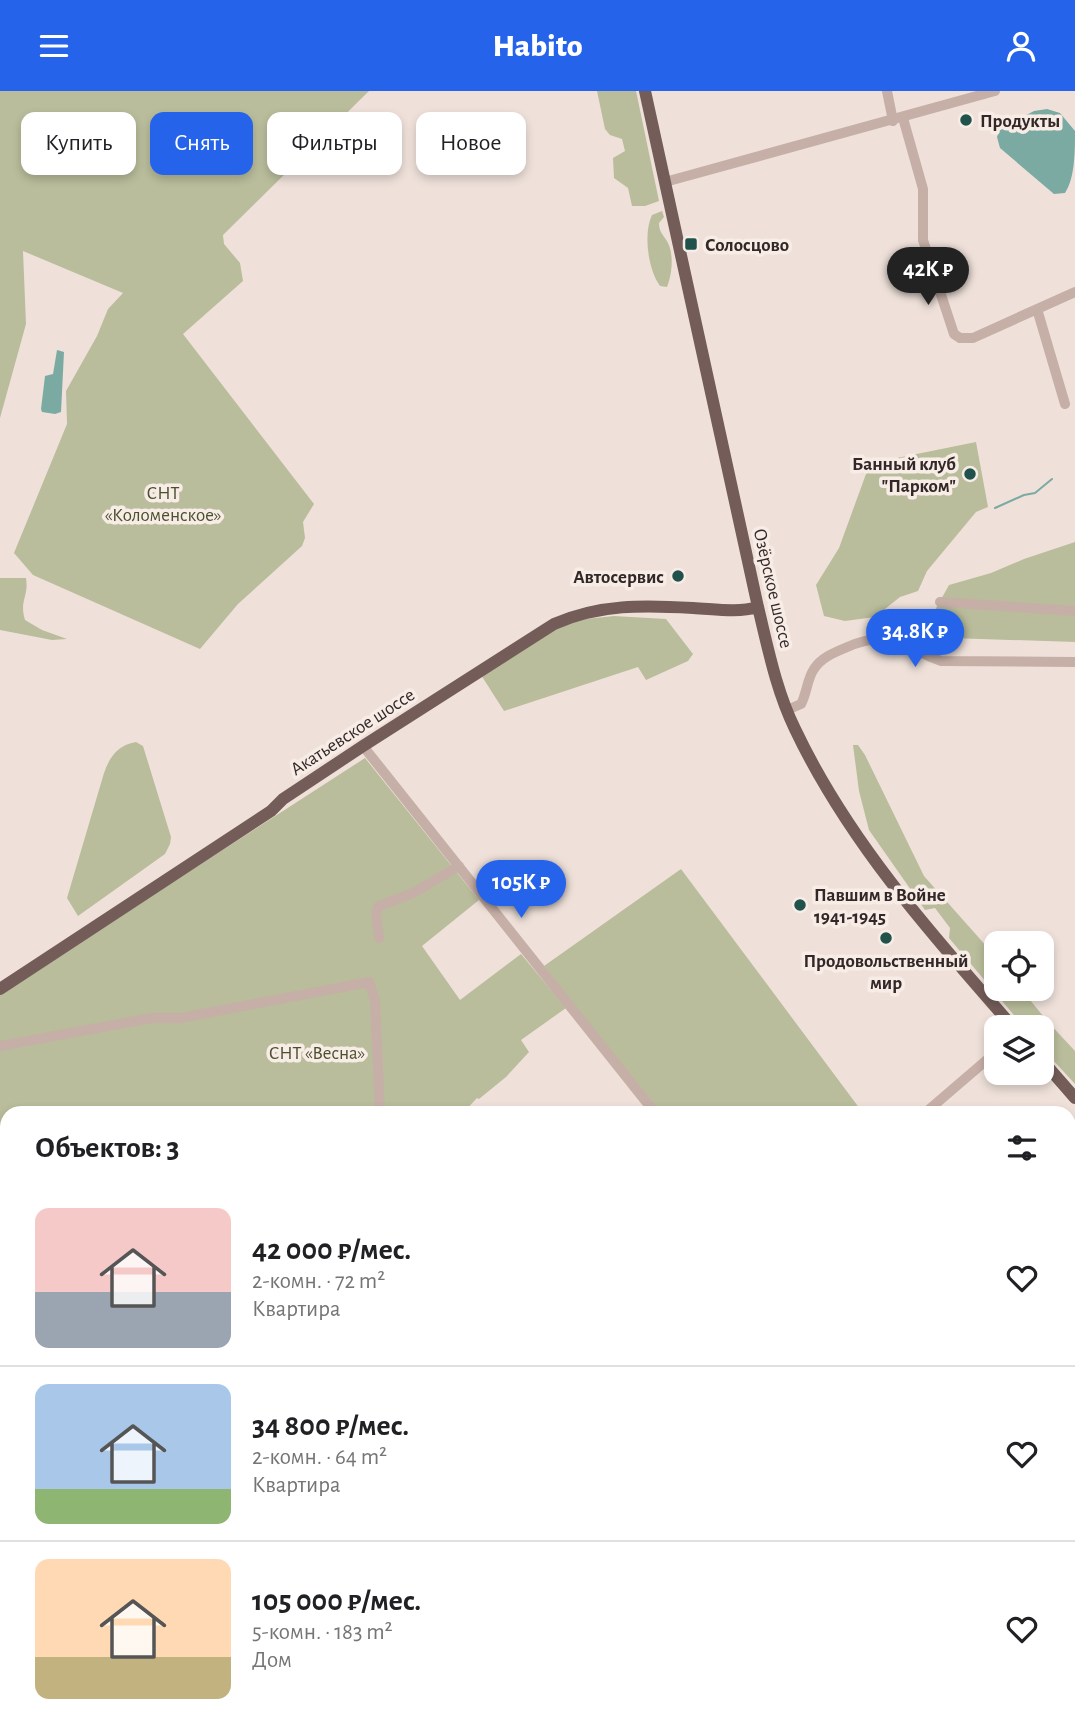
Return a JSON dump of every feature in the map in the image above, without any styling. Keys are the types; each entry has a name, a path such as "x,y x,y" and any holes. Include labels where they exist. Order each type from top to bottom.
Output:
{"main road":[{"name":"Озёрское шоссе","path":"645,91 758,607 773,670 787,710 816,768 875,861 922,923 1002,1015"},
{"name":"Акатьевское шоссе","path":"0,989 271,811 283,799 363,746 529,638 567,618 599,609 619,607 658,606 739,611 758,607"},
{"path":"1054,1074 1075,1098"}],"street":[{"path":"887,91 923,189 923,240 954,334 960,338 973,338 1075,292"},
{"path":"665,182 995,91"},
{"path":"1037,309 1065,404"},
{"path":"940,602 1075,611"},
{"path":"787,710 801,704 816,665 828,655 869,639 895,640 909,645 923,656 942,661 1075,662"},
{"path":"363,746 648,1106"},
{"path":"379,938 376,912 379,906 413,893 459,866"},
{"path":"0,1046 151,1018 181,1018 369,982 375,1000 380,1106"},
{"path":"933,1106 984,1062"}],"green space":[{"name":"СНТ «Коломенское»","path":"0,91 369,91 348,112 267,112 267,175 284,175 223,235 224,244 240,263 243,281 183,334 314,504 303,522 305,538 302,546 238,604 200,649 33,575 14,553 67,424 66,391 97,336 108,309 123,293 23,251 26,324 0,418"},
{"path":"597,91 636,91 659,201 645,206 632,206 628,188 614,178 613,158 625,151 622,139 610,135 605,129"},
{"path":"662,211 664,217 659,226 670,248 672,259 667,287 660,286 652,270 647,241 652,215"},
{"path":"976,442 988,507 976,512 927,571 918,591 900,597 875,617 845,621 824,616 816,585 839,548 866,474 877,462"},
{"path":"1075,542 1075,642 920,637 949,585 991,573"},
{"path":"0,578 26,578 23,608 25,620 42,630 67,639 52,640 0,630"},
{"path":"614,616 666,619 693,654 688,661 646,680 638,667 504,711 481,675 539,637 576,620"},
{"path":"136,742 143,746 171,837 170,844 165,854 78,916 67,898 104,773 116,752"},
{"path":"853,745 858,745 865,755 924,876 984,944 984,980 949,938 950,928 935,908 925,910 869,830 859,791"},
{"name":"СНТ «Весна»","path":"365,758 479,900 422,946 460,1000 521,954 566,1008 521,1040 529,1052 506,1077 470,1106 0,1106 0,994"},
{"path":"681,869 858,1106 653,1106 544,966"},
{"path":"1002,1001 1031,1001 1042,1015 1014,1015"},
{"path":"1054,1028 1075,1051 1075,1084 1054,1061"}],"water":[{"path":"1047,109 1060,113 1075,131 1073,172 1065,193 1054,194 1000,148 997,137 1000,129 1034,111"},
{"path":"57,350 64,352 61,412 55,414 42,412 41,409 45,376 53,374"}],"waterway":[{"path":"995,508 1035,493 1052,479"}],"place":[{"name":"Продукты","path":"966,120"},
{"name":"Солосцово","path":"691,244"},
{"name":"Банный клуб \"Парком\"","path":"970,474"},
{"name":"Автосервис","path":"678,576"},
{"name":"Павшим в Войне 1941-1945","path":"800,905"},
{"name":"Продовольственный мир","path":"886,938"}]}
